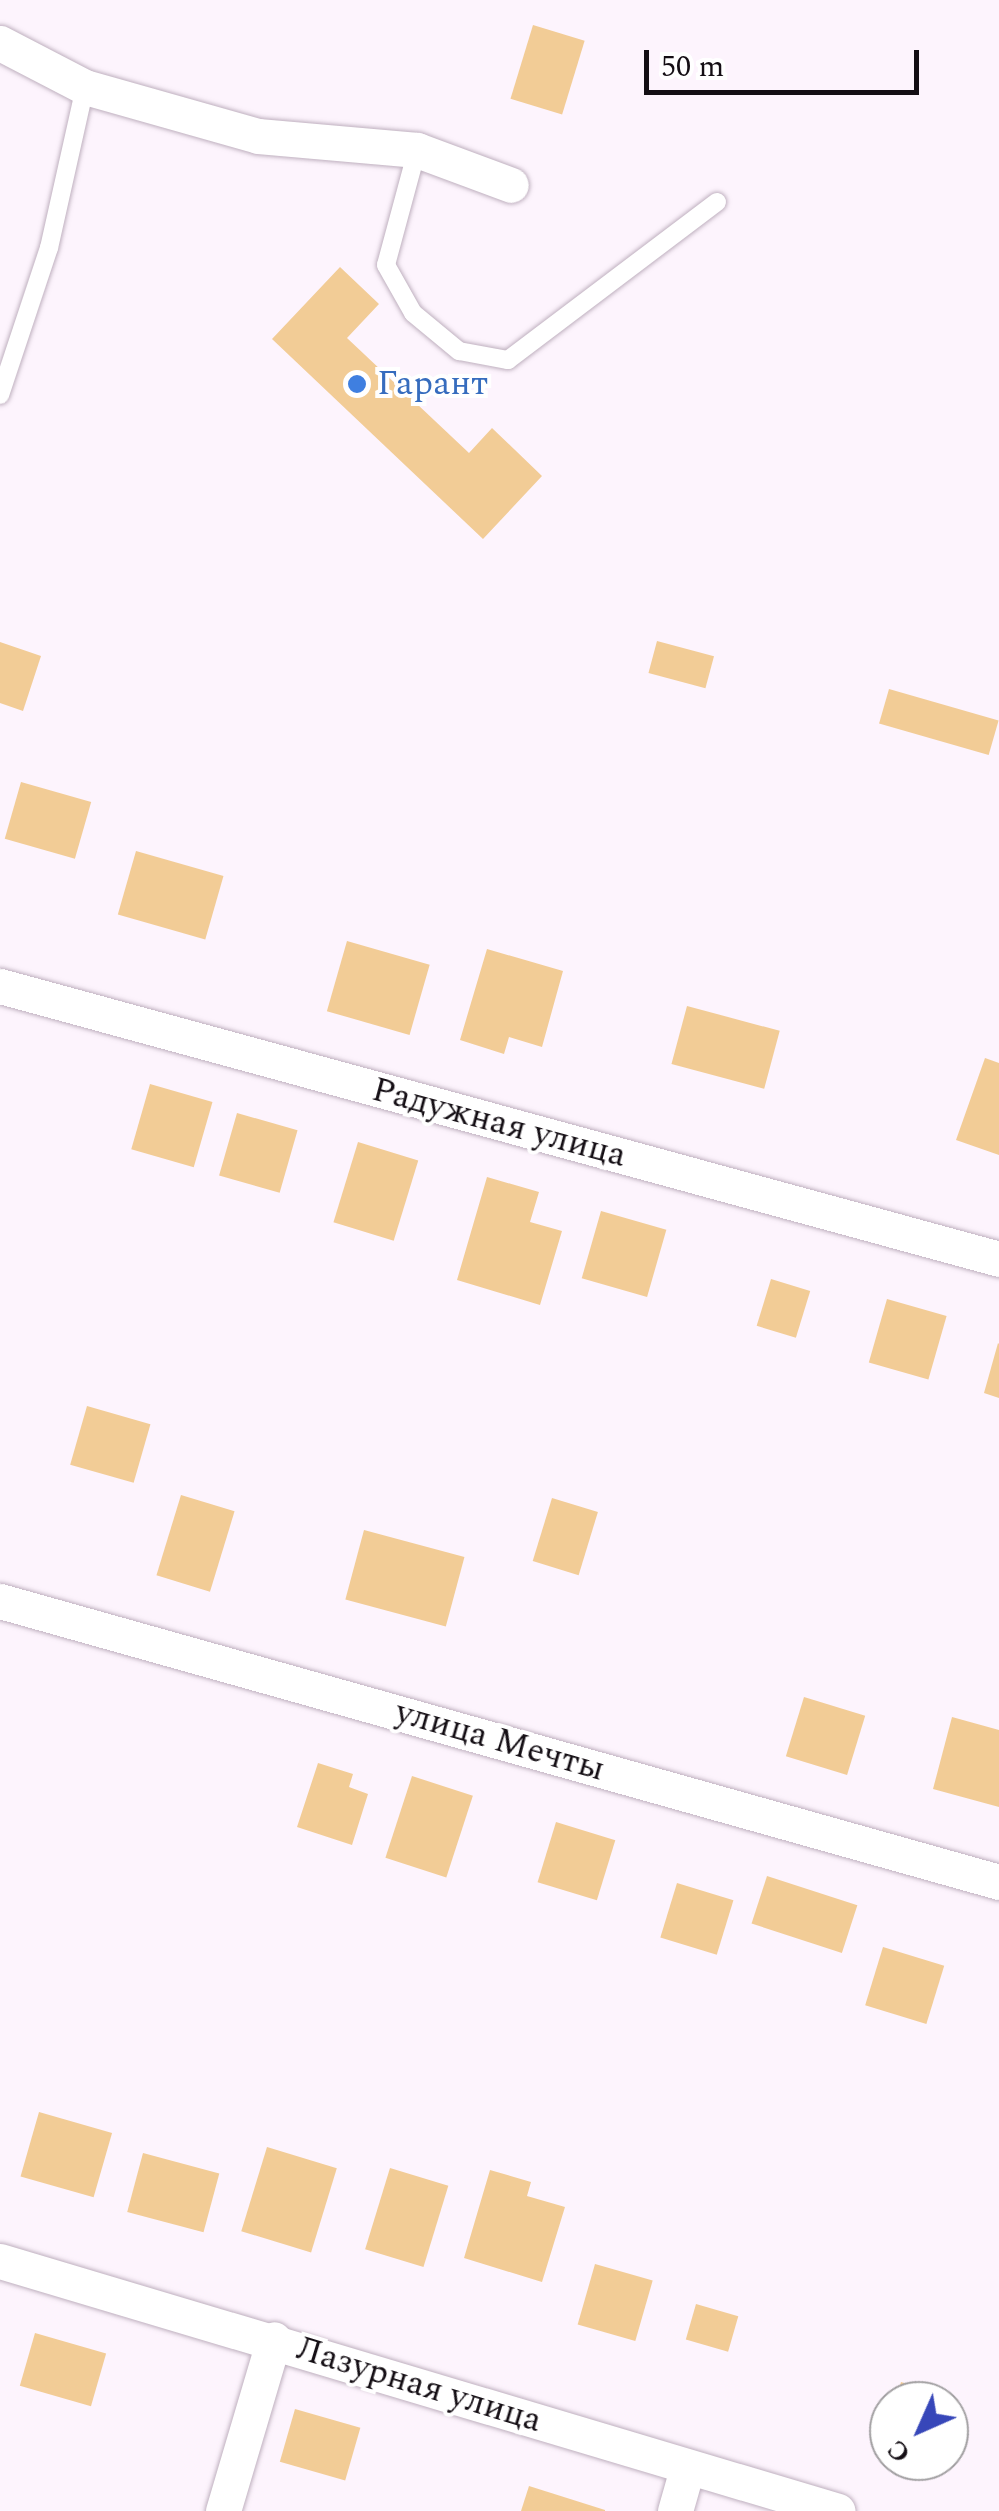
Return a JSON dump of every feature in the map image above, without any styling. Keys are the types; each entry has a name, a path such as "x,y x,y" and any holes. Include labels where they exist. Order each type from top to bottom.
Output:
{"street":[{"path":"0,43 84,87 258,136 417,150 511,185"},
{"name":"Радужная улица","path":"0,986 999,1259"},
{"name":"улица Мечты","path":"0,1601 999,1882"},
{"name":"Лазурная улица","path":"0,2260 274,2339 687,2469 838,2511"},
{"path":"223,2511 274,2339"},
{"path":"675,2511 687,2469"}],"lane":[{"path":"0,394 50,248 84,87"},
{"path":"417,150 386,265 413,313 459,351 508,360 717,202"}],"building":[{"path":"533,25 585,41 562,114 510,99"},
{"name":"Гарант","path":"340,267 379,304 347,338 469,453 492,428 542,476 483,539 272,339"},
{"path":"657,641 714,656 705,688 648,673"},
{"path":"0,642 41,656 23,711 0,703"},
{"path":"889,689 999,720 989,755 879,724"},
{"path":"21,782 91,802 75,859 5,839"},
{"path":"136,851 223,876 205,940 118,914"},
{"path":"347,941 430,965 410,1035 327,1011"},
{"path":"487,949 563,971 542,1047 509,1037 504,1054 460,1040"},
{"path":"687,1006 780,1031 764,1089 671,1064"},
{"path":"985,1058 999,1063 999,1155 956,1140"},
{"path":"150,1084 212,1102 194,1167 131,1149"},
{"path":"237,1113 298,1130 280,1193 219,1175"},
{"path":"358,1142 418,1160 394,1241 333,1222"},
{"path":"487,1177 539,1192 530,1222 562,1231 540,1305 457,1280"},
{"path":"601,1211 666,1230 647,1297 582,1278"},
{"path":"771,1279 810,1291 796,1338 757,1326"},
{"path":"887,1299 947,1316 928,1380 869,1362"},
{"path":"999,1344 999,1398 984,1393"},
{"path":"87,1406 150,1424 134,1483 70,1465"},
{"path":"181,1495 235,1511 210,1592 156,1575"},
{"path":"552,1498 598,1512 579,1575 533,1561"},
{"path":"364,1530 464,1557 446,1626 345,1600"},
{"path":"804,1697 865,1716 847,1775 786,1756"},
{"path":"952,1717 999,1730 999,1807 933,1789"},
{"path":"318,1763 353,1774 349,1787 368,1794 352,1845 297,1827"},
{"path":"412,1776 473,1796 446,1878 385,1858"},
{"path":"556,1822 615,1840 597,1900 538,1882"},
{"path":"767,1876 857,1905 842,1953 752,1924"},
{"path":"677,1883 733,1900 717,1955 660,1938"},
{"path":"883,1947 944,1966 926,2024 865,2005"},
{"path":"39,2112 112,2133 94,2197 21,2176"},
{"path":"267,2147 337,2168 311,2252 241,2231"},
{"path":"143,2153 219,2173 204,2232 127,2212"},
{"path":"390,2168 448,2186 423,2267 365,2249"},
{"path":"490,2170 531,2182 527,2196 565,2207 542,2282 464,2258"},
{"path":"595,2264 653,2281 635,2341 578,2325"},
{"path":"696,2304 738,2316 728,2352 686,2340"},
{"path":"35,2333 106,2353 91,2406 20,2386"},
{"path":"295,2409 360,2428 345,2481 280,2462"},
{"path":"529,2486 605,2510 605,2511 521,2511"}],"place":[{"name":"Гарант","path":"357,384"}]}
